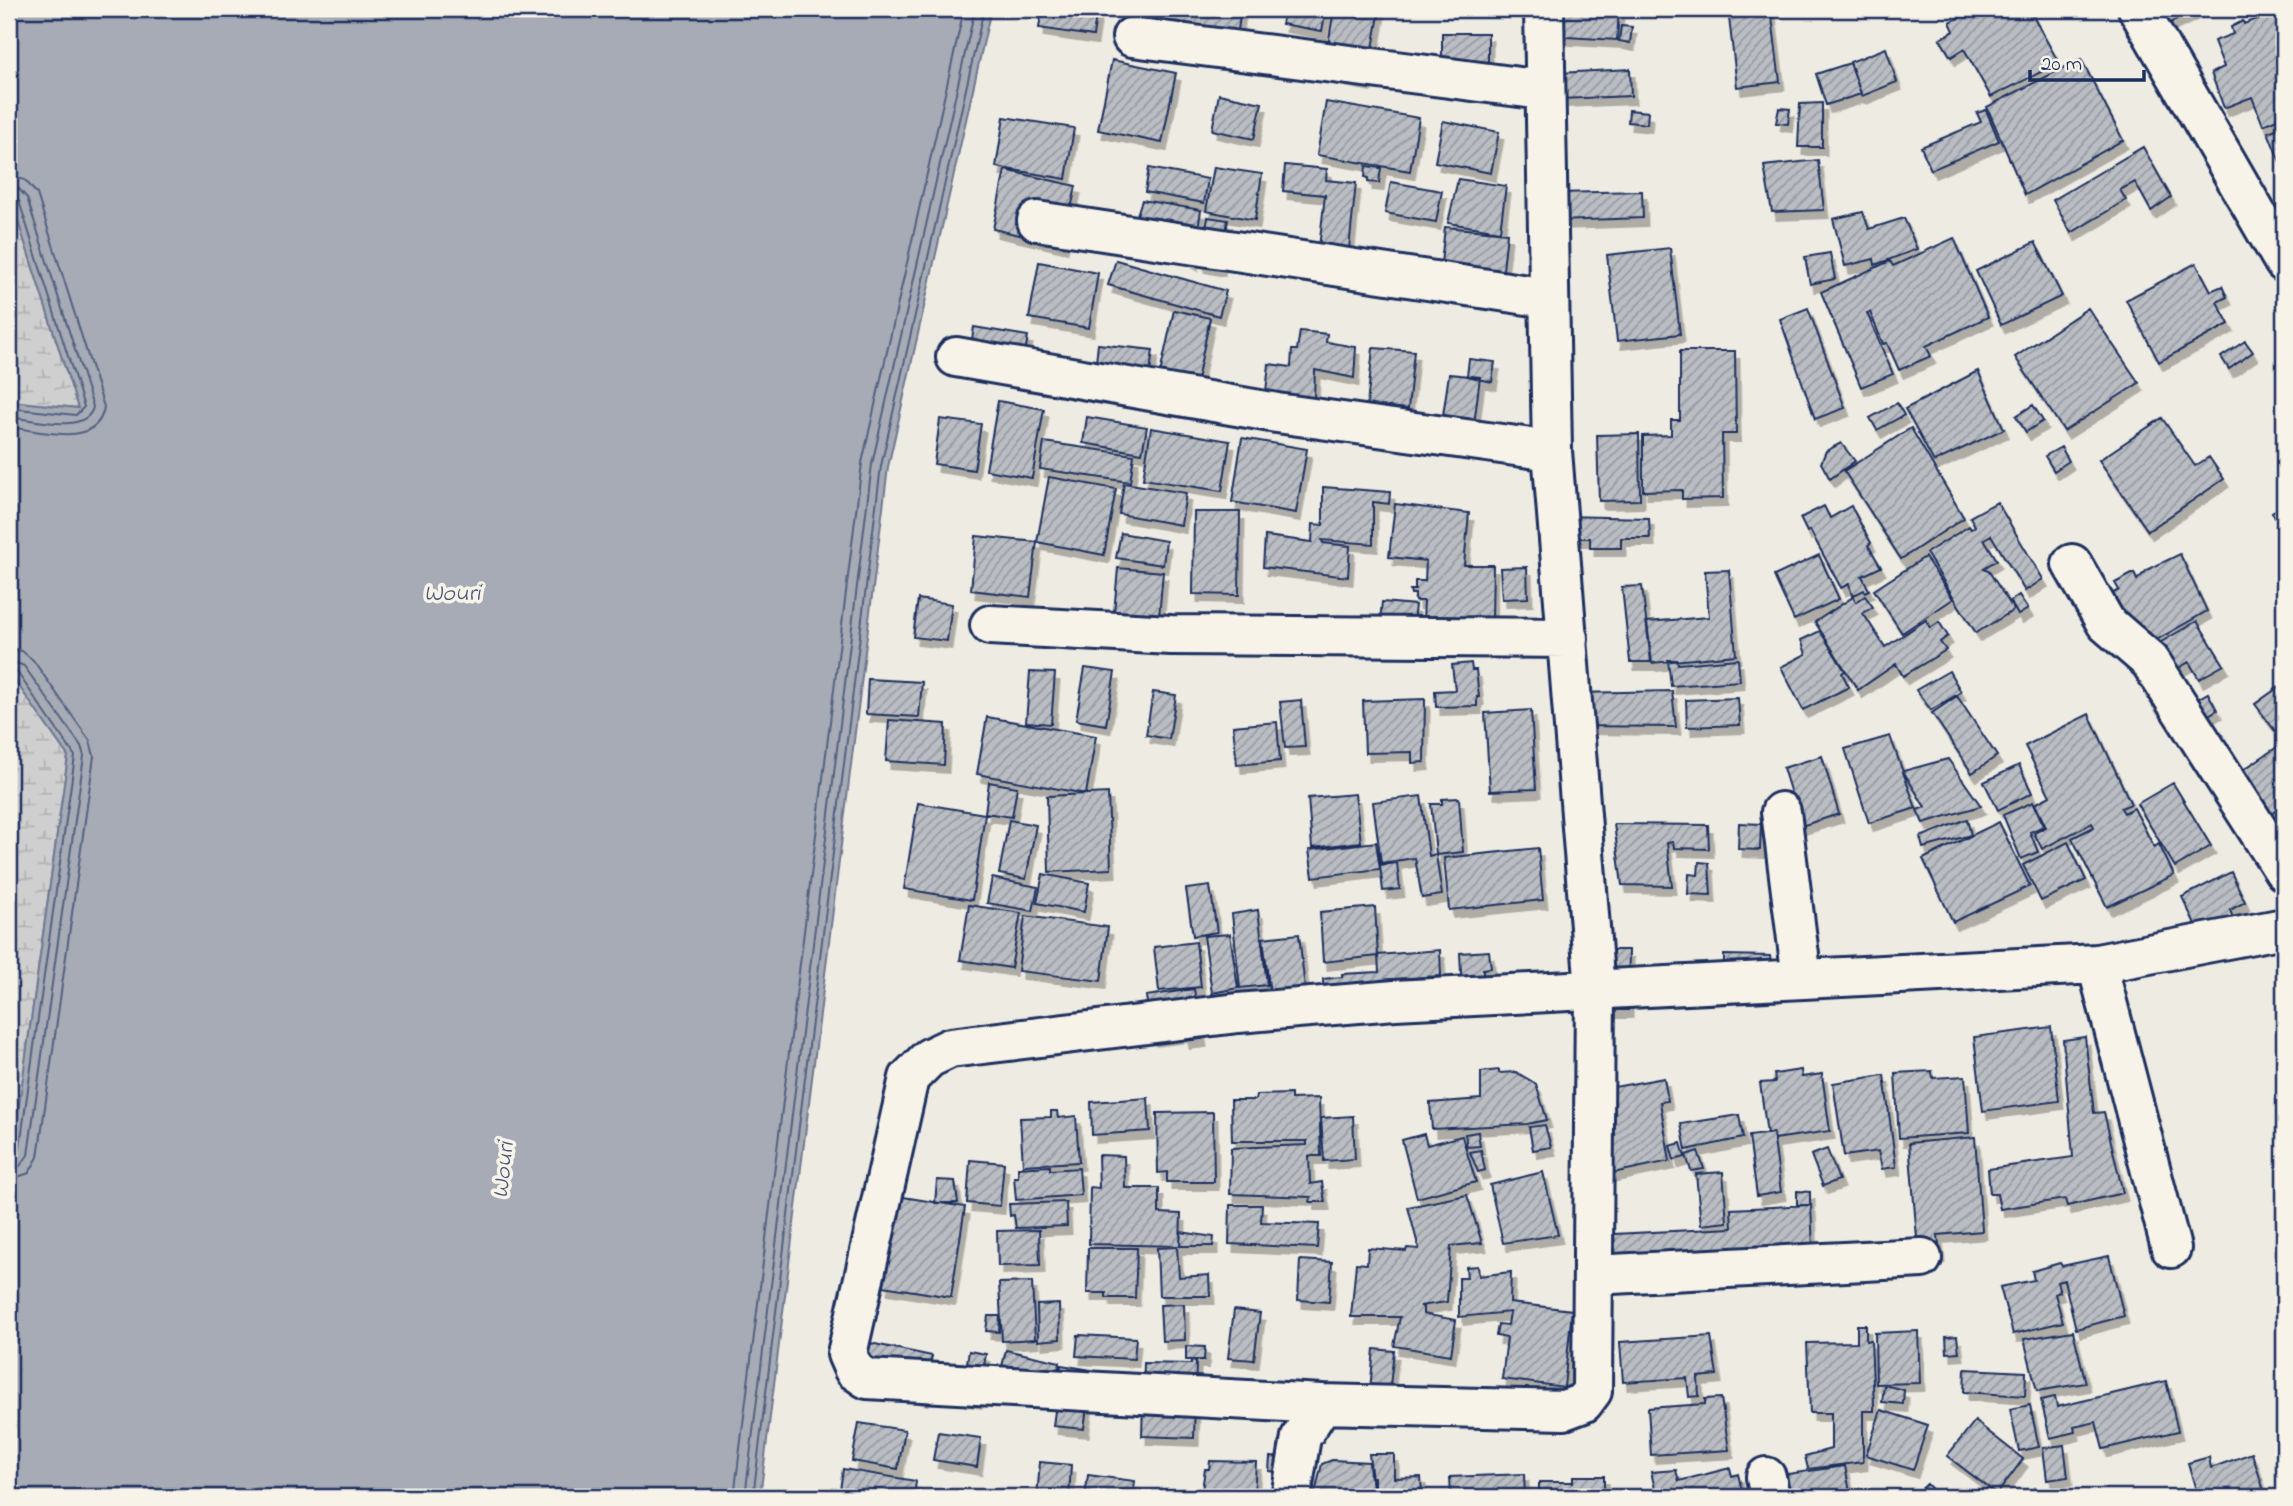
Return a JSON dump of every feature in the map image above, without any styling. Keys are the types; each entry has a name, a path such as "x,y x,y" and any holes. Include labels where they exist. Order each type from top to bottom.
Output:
{"street":[{"path":"1544,9 1543,90 1552,451 1595,990 1592,1391 1583,1403 1564,1410 1322,1404 867,1380 854,1370 847,1354 909,1078 929,1058 950,1048 1238,1013 1395,1000 1595,990 2097,964 2284,928"},
{"path":"2138,9 2284,262"},
{"path":"1132,37 1543,90"},
{"path":"1037,220 1547,298"},
{"path":"957,357 1278,413 1552,451"},
{"path":"2072,564 2106,623 2151,661 2284,871"},
{"path":"990,625 1171,635 1568,638"},
{"path":"1782,812 1801,979"},
{"path":"2097,964 2171,1248"},
{"path":"1593,1275 1923,1258"},
{"path":"1291,1497 1301,1437 1322,1404"}],"green space":[{"path":"9,193 78,408 9,401"},
{"path":"9,672 68,756 9,1177"}],"water":[{"name":"Wouri","path":"9,9 991,9 888,467 760,1497 9,1497 9,1177 68,756 9,672 9,401 78,408 9,193"}],"building":[{"path":"1042,9 1097,9 1093,36 1039,28"},
{"path":"1167,9 1241,9 1237,37 1165,26"},
{"path":"1284,9 1326,9 1322,31 1282,24"},
{"path":"1334,9 1380,9 1367,83 1323,75"},
{"path":"1552,9 1619,9 1617,40 1550,36"},
{"path":"1728,9 1771,9 1780,82 1737,87"},
{"path":"1978,9 2029,9 2059,63 1991,97 1964,49 1951,57 1940,39 1954,31 1950,22"},
{"path":"2150,9 2198,9 2160,28"},
{"path":"2284,9 2284,116 2263,125 2252,97 2224,108 2211,73 2224,67 2214,41 2233,34 2231,27 2243,21 2244,24"},
{"path":"1621,26 1632,27 1630,43 1619,41"},
{"path":"1442,33 1488,33 1488,76 1442,75"},
{"path":"1886,48 1897,82 1862,96 1850,62"},
{"path":"2081,59 2123,140 2025,195 1987,107"},
{"path":"1112,60 1176,73 1162,143 1098,130"},
{"path":"1850,63 1861,94 1826,105 1816,74"},
{"path":"1630,69 1631,96 1560,99 1559,73"},
{"path":"1219,94 1262,103 1254,139 1212,130"},
{"path":"1326,102 1419,118 1410,171 1317,155"},
{"path":"1822,103 1822,147 1798,147 1800,104"},
{"path":"1779,108 1790,109 1788,124 1776,123"},
{"path":"1629,110 1648,112 1647,124 1628,122"},
{"path":"1986,110 1999,141 1931,170 1921,147 1981,122 1977,113"},
{"path":"1004,117 1074,128 1066,179 996,167"},
{"path":"1443,121 1499,132 1491,173 1435,162"},
{"path":"2284,126 2284,172 2268,132"},
{"path":"2143,147 2171,197 2151,211 2135,182 2120,190 2126,200 2071,233 2053,200"},
{"path":"1818,160 1824,210 1772,212 1764,166"},
{"path":"1285,165 1327,169 1326,180 1356,183 1346,277 1316,274 1325,195 1283,191"},
{"path":"1366,166 1381,168 1379,183 1368,182 1365,177"},
{"path":"1214,167 1262,174 1255,220 1206,211"},
{"path":"1149,168 1208,179 1204,203 1145,192"},
{"path":"1005,170 1076,186 1063,245 993,229"},
{"path":"1458,179 1506,186 1500,231 1448,223"},
{"path":"1391,182 1442,191 1436,222 1385,213"},
{"path":"1642,191 1643,218 1557,221 1556,193"},
{"path":"1142,200 1201,210 1193,263 1135,221"},
{"path":"1863,212 1869,229 1904,218 1917,249 1875,265 1874,259 1845,266 1833,219"},
{"path":"1208,217 1228,220 1220,268 1200,264"},
{"path":"1445,227 1507,233 1501,288 1439,281"},
{"path":"1954,238 1988,317 1926,346 1931,356 1899,370 1887,343 1883,344 1870,312 1867,313 1893,374 1861,387 1821,292 1890,261 1893,266"},
{"path":"2035,242 2062,296 2001,325 1976,271"},
{"path":"1670,248 1680,334 1617,341 1607,255"},
{"path":"1830,253 1835,279 1810,284 1805,257"},
{"path":"1116,260 1226,291 1219,316 1108,285"},
{"path":"1039,262 1098,273 1089,328 1029,318"},
{"path":"2196,263 2211,291 2222,286 2227,297 2217,302 2229,324 2159,362 2126,300"},
{"path":"1808,308 1845,408 1815,419 1780,319"},
{"path":"2088,308 2139,383 2064,431 2015,357"},
{"path":"1174,310 1210,318 1191,409 1154,401"},
{"path":"974,327 1028,336 1022,372 968,364"},
{"path":"1300,331 1327,334 1326,342 1356,347 1354,378 1315,370 1313,427 1263,420 1269,364 1291,367 1292,350 1297,350"},
{"path":"2245,341 2253,352 2229,369 2221,357"},
{"path":"1098,344 1153,350 1147,396 1093,390"},
{"path":"1373,348 1414,351 1408,409 1367,405"},
{"path":"1680,351 1735,351 1736,434 1722,434 1723,498 1682,499 1682,490 1643,491 1643,436 1671,435 1671,420 1680,420"},
{"path":"1469,359 1495,362 1492,382 1467,376"},
{"path":"1978,371 2004,429 1934,462 1905,409"},
{"path":"1449,374 1480,377 1471,449 1439,443"},
{"path":"998,401 1044,409 1032,478 986,470"},
{"path":"1897,403 1904,415 1877,430 1870,418"},
{"path":"2033,405 2043,421 2026,432 2016,416"},
{"path":"1087,417 1147,427 1142,453 1083,443"},
{"path":"2162,418 2195,466 2209,457 2224,479 2148,531 2099,460"},
{"path":"940,419 981,424 974,470 934,464"},
{"path":"1151,428 1230,441 1222,491 1143,479"},
{"path":"1911,428 1964,518 1901,559 1844,471"},
{"path":"1639,434 1640,500 1599,501 1597,435"},
{"path":"1242,438 1307,449 1296,513 1232,502"},
{"path":"1044,442 1134,455 1130,482 1040,469"},
{"path":"1841,443 1855,461 1830,479 1821,463 1826,451"},
{"path":"2061,447 2069,461 2054,471 2045,456"},
{"path":"1049,477 1116,489 1104,555 1037,542"},
{"path":"1124,483 1186,493 1181,525 1119,514"},
{"path":"1323,487 1390,492 1389,504 1373,502 1373,544 1322,540 1323,543 1350,546 1348,577 1263,567 1265,536 1312,542 1313,524 1323,525"},
{"path":"1997,502 2043,579 2025,591 1991,535 1984,539 1997,560 1984,568 2014,610 1976,633 1926,553 1969,526 1971,529 1975,526 1970,517"},
{"path":"1395,504 1469,513 1464,565 1493,565 1492,619 1423,620 1424,601 1415,601 1415,594 1411,594 1410,590 1415,590 1415,581 1425,581 1426,561 1389,557"},
{"path":"2284,505 2284,535 2272,512"},
{"path":"1824,506 1830,518 1851,506 1871,543 1868,545 1881,567 1862,576 1869,590 1852,596 1849,584 1841,588 1810,530 1807,532 1800,518"},
{"path":"1194,512 1240,512 1239,595 1193,594"},
{"path":"1562,516 1649,518 1650,538 1621,538 1621,548 1590,548 1590,538 1563,538"},
{"path":"1121,533 1166,541 1163,565 1116,558"},
{"path":"976,536 1037,542 1030,597 971,590"},
{"path":"2180,554 2207,611 2130,655 2099,601 2119,590 2115,583 2134,573 2137,580 2147,570"},
{"path":"1819,555 1839,599 1794,620 1774,576"},
{"path":"1925,557 1953,599 1902,633 1874,590"},
{"path":"1527,567 1528,598 1502,599 1500,568"},
{"path":"1118,568 1163,572 1157,639 1112,635"},
{"path":"1729,570 1736,655 1652,663 1647,622 1709,617 1705,571"},
{"path":"1642,586 1651,662 1630,662 1622,587"},
{"path":"2019,595 2028,609 2018,615 2010,601"},
{"path":"1865,596 1873,607 1863,613 1885,647 1926,620 1930,628 1939,622 1948,636 1940,642 1946,650 1903,676 1896,664 1858,690 1815,622 1853,597 1856,602"},
{"path":"918,599 952,604 947,641 913,637"},
{"path":"1382,602 1415,605 1412,631 1379,629"},
{"path":"2197,621 2224,665 2199,679 2189,662 2174,671 2184,688 2153,706 2127,662"},
{"path":"1820,631 1845,671 1842,673 1849,687 1803,710 1781,667 1806,654 1801,640"},
{"path":"1738,659 1740,681 1671,686 1668,660 1677,660 1678,664"},
{"path":"1471,663 1472,670 1476,670 1479,697 1477,706 1436,707 1435,691 1455,690 1452,665"},
{"path":"1085,668 1115,672 1106,725 1076,720"},
{"path":"1949,671 1961,692 1931,710 1916,690"},
{"path":"1030,672 1055,673 1051,724 1026,722"},
{"path":"868,679 922,682 919,717 866,714"},
{"path":"2279,687 2284,694 2284,743 2255,704"},
{"path":"1672,691 1676,727 1576,726 1575,693"},
{"path":"1153,692 1176,695 1169,739 1146,735"},
{"path":"2208,693 2217,710 2203,718 2194,701"},
{"path":"1957,696 1997,756 1972,773 1932,713"},
{"path":"1738,698 1740,725 1687,727 1686,700"},
{"path":"1425,699 1424,762 1412,763 1412,752 1365,753 1363,701"},
{"path":"1301,700 1305,747 1285,748 1280,702"},
{"path":"1531,710 1536,789 1490,791 1485,713"},
{"path":"2089,714 2131,804 2121,808 2124,813 2134,808 2154,847 2159,844 2174,875 2107,907 2072,838 2094,827 2092,823 2042,849 2034,833 2046,827 2035,804 2050,796 2025,746"},
{"path":"987,717 1096,736 1086,794 977,774"},
{"path":"889,720 946,724 944,765 886,761"},
{"path":"1277,722 1280,761 1237,765 1233,726"},
{"path":"1890,736 1916,808 1869,823 1845,749"},
{"path":"2283,743 2284,804 2258,822 2228,780"},
{"path":"1822,756 1839,814 1801,826 1783,768"},
{"path":"1948,759 1981,806 1923,823 1917,810 1925,807 1903,771"},
{"path":"2019,765 2032,793 1998,810 1984,782"},
{"path":"989,782 1017,787 1012,817 985,813"},
{"path":"2173,783 2211,846 2175,867 2137,804"},
{"path":"1108,793 1111,869 1049,872 1047,796"},
{"path":"1355,794 1361,842 1312,848 1308,798"},
{"path":"1421,796 1429,856 1436,854 1431,804 1442,804 1442,799 1459,798 1463,852 1436,855 1442,895 1422,898 1415,858 1381,863 1373,802"},
{"path":"2033,802 2044,826 2030,832 2038,852 2021,859 2003,815"},
{"path":"918,803 985,814 972,900 904,889"},
{"path":"1967,819 1971,835 1923,848 1920,837"},
{"path":"1009,820 1036,825 1026,879 999,874"},
{"path":"1999,822 2030,886 1953,922 1923,859"},
{"path":"1739,823 1761,824 1760,850 1738,849"},
{"path":"1614,824 1708,825 1709,849 1674,848 1673,842 1667,843 1672,886 1622,885"},
{"path":"1376,842 1380,869 1313,877 1309,850"},
{"path":"2068,842 2086,880 2041,901 2023,865"},
{"path":"1538,848 1543,900 1449,910 1444,858"},
{"path":"1699,862 1709,863 1711,895 1688,894 1689,874 1698,875"},
{"path":"1397,863 1400,889 1383,891 1380,865"},
{"path":"2231,872 2245,902 2230,910 2235,923 2196,926 2182,897"},
{"path":"1043,874 1089,883 1084,912 1037,903"},
{"path":"992,878 1038,887 1033,911 987,903"},
{"path":"1210,886 1217,932 1193,936 1186,889"},
{"path":"969,905 1021,913 1011,968 960,960"},
{"path":"1375,907 1378,956 1323,962 1320,912"},
{"path":"1258,910 1267,985 1240,988 1232,914"},
{"path":"1025,916 1108,927 1101,981 1018,971"},
{"path":"1230,934 1238,988 1212,993 1204,936"},
{"path":"1299,934 1306,998 1271,1002 1263,938"},
{"path":"1196,942 1201,987 1159,991 1154,947"},
{"path":"1440,950 1441,976 1380,980 1382,1003 1324,1006 1323,979 1342,977 1342,974 1379,972 1378,955"},
{"path":"1598,950 1629,950 1628,1010 1596,1010"},
{"path":"1489,951 1491,968 1483,969 1483,975 1487,975 1488,991 1462,992 1460,953"},
{"path":"1724,955 1770,956 1775,982 1724,980"},
{"path":"1194,989 1202,1039 1185,1041 1184,1034 1152,1038 1146,996"},
{"path":"2051,1027 2059,1101 1983,1111 1974,1037"},
{"path":"2085,1037 2094,1113 2104,1112 2123,1193 2067,1206 2065,1199 2000,1209 1997,1194 1990,1194 1988,1169 2073,1157 2063,1040"},
{"path":"1499,1070 1499,1073 1516,1072 1536,1084 1547,1120 1527,1124 1432,1129 1430,1103 1481,1099 1481,1072"},
{"path":"1801,1070 1802,1077 1822,1074 1830,1131 1774,1139 1773,1133 1767,1134 1760,1083 1775,1082 1774,1074"},
{"path":"1932,1071 1933,1078 1965,1076 1969,1133 1899,1138 1895,1073"},
{"path":"1884,1075 1896,1167 1882,1169 1878,1151 1844,1156 1833,1083"},
{"path":"1664,1078 1668,1101 1660,1102 1670,1161 1608,1174 1603,1089"},
{"path":"1291,1094 1291,1099 1319,1098 1321,1156 1309,1156 1310,1184 1322,1182 1325,1202 1310,1202 1311,1197 1230,1194 1231,1148 1307,1145 1307,1141 1232,1141 1231,1100 1255,1100 1256,1095"},
{"path":"1148,1098 1150,1131 1092,1135 1091,1102"},
{"path":"1051,1111 1057,1111 1058,1118 1076,1116 1079,1162 1023,1165 1020,1118 1051,1117"},
{"path":"1213,1112 1214,1182 1167,1182 1167,1172 1158,1173 1157,1113"},
{"path":"1739,1115 1743,1138 1686,1150 1681,1124"},
{"path":"1353,1116 1355,1159 1324,1161 1321,1118"},
{"path":"1545,1125 1551,1147 1533,1150 1529,1127"},
{"path":"1478,1132 1480,1146 1467,1147 1465,1134"},
{"path":"1773,1133 1781,1192 1757,1196 1749,1136"},
{"path":"1424,1134 1427,1145 1462,1136 1476,1182 1417,1198 1402,1140"},
{"path":"1975,1137 1982,1231 1938,1235 1940,1255 1924,1257 1922,1237 1917,1238 1909,1143"},
{"path":"1681,1143 1685,1157 1674,1160 1670,1146"},
{"path":"1827,1149 1839,1180 1823,1186 1811,1155"},
{"path":"1481,1150 1485,1170 1478,1172 1470,1152"},
{"path":"1698,1151 1704,1169 1691,1171 1686,1155"},
{"path":"1098,1155 1124,1156 1125,1188 1159,1188 1159,1213 1181,1214 1180,1246 1089,1244 1090,1187 1099,1188"},
{"path":"970,1160 1004,1163 1000,1206 967,1203"},
{"path":"1050,1166 1050,1170 1079,1168 1081,1195 1016,1200 1014,1177 1018,1177 1018,1168"},
{"path":"1543,1172 1558,1235 1503,1243 1490,1185"},
{"path":"1723,1172 1727,1222 1701,1225 1696,1174"},
{"path":"937,1180 955,1181 958,1203 935,1203"},
{"path":"1797,1191 1810,1192 1810,1205 1797,1205"},
{"path":"1467,1195 1482,1243 1451,1246 1447,1302 1420,1306 1423,1307 1423,1314 1456,1320 1451,1355 1394,1346 1400,1317 1351,1317 1356,1263 1367,1264 1368,1248 1406,1251 1407,1248 1419,1249 1408,1207"},
{"path":"897,1196 965,1207 951,1297 883,1286"},
{"path":"1066,1202 1067,1226 1016,1228 1014,1215 1010,1216 1009,1204"},
{"path":"1230,1205 1262,1205 1261,1222 1319,1224 1317,1248 1229,1244"},
{"path":"1811,1205 1814,1271 1616,1264 1614,1234 1732,1228 1731,1209"},
{"path":"1039,1230 1040,1265 998,1266 997,1231"},
{"path":"1181,1232 1214,1237 1213,1246 1180,1246"},
{"path":"1177,1247 1179,1277 1209,1275 1210,1296 1159,1296 1157,1248"},
{"path":"1088,1248 1137,1248 1135,1298 1106,1298 1106,1293 1087,1293"},
{"path":"2109,1256 2124,1316 2076,1329 2064,1280 2057,1282 2060,1292 2055,1294 2063,1322 2013,1334 2000,1287 2034,1280 2032,1271 2060,1263 2062,1266"},
{"path":"1300,1260 1332,1262 1329,1302 1298,1300"},
{"path":"1478,1266 1479,1276 1511,1272 1510,1303 1572,1310 1564,1387 1502,1379 1507,1338 1496,1336 1498,1324 1508,1325 1510,1312 1459,1317 1459,1278 1467,1278 1466,1267"},
{"path":"1032,1282 1035,1339 1002,1341 999,1283"},
{"path":"1059,1304 1060,1339 1038,1341 1037,1305"},
{"path":"1184,1304 1185,1340 1162,1341 1160,1305"},
{"path":"1234,1310 1260,1313 1254,1360 1228,1358"},
{"path":"988,1316 1000,1316 999,1332 986,1331"},
{"path":"1857,1325 1866,1325 1866,1341 1871,1340 1874,1405 1874,1411 1863,1411 1863,1462 1808,1469 1805,1456 1831,1449 1831,1413 1810,1413 1807,1343 1857,1342"},
{"path":"1918,1331 1920,1383 1876,1384 1875,1333"},
{"path":"2073,1331 2086,1383 2037,1391 2024,1339"},
{"path":"1078,1335 1136,1338 1134,1359 1076,1356"},
{"path":"1711,1336 1717,1375 1698,1377 1699,1396 1689,1397 1687,1378 1623,1382 1620,1342"},
{"path":"1957,1336 1959,1352 1947,1353 1946,1337"},
{"path":"870,1343 932,1356 923,1397 861,1384"},
{"path":"1186,1346 1205,1347 1204,1360 1186,1360"},
{"path":"1374,1349 1394,1351 1387,1412 1368,1410"},
{"path":"1006,1350 1060,1362 1054,1395 998,1383"},
{"path":"969,1351 986,1354 978,1400 961,1398"},
{"path":"1191,1360 1196,1361 1194,1438 1142,1436 1144,1363 1191,1364"},
{"path":"1061,1365 1092,1370 1084,1429 1053,1426"},
{"path":"1965,1369 2026,1372 2025,1396 1964,1392"},
{"path":"2166,1381 2178,1431 2103,1449 2096,1422 2074,1427 2075,1432 2050,1438 2041,1400 2055,1397 2057,1407"},
{"path":"1884,1385 1904,1390 1903,1404 1882,1402"},
{"path":"1721,1398 1729,1450 1651,1455 1648,1408 1705,1404 1705,1399"},
{"path":"2030,1405 2039,1447 2019,1451 2010,1409"},
{"path":"1881,1410 1928,1425 1913,1470 1866,1455"},
{"path":"1975,1421 2023,1459 1997,1494 1947,1456"},
{"path":"859,1423 905,1430 898,1469 852,1461"},
{"path":"938,1432 981,1438 977,1467 933,1460"},
{"path":"2064,1445 2068,1477 2047,1480 2043,1448"},
{"path":"2252,1453 2266,1497 2198,1497 2188,1463 2209,1457 2211,1468"},
{"path":"1369,1454 1394,1454 1394,1478 1421,1477 1422,1497 1374,1497"},
{"path":"1270,1457 1285,1458 1280,1472 1269,1471"},
{"path":"1332,1460 1369,1462 1370,1477 1374,1477 1374,1497 1314,1497 1322,1464"},
{"path":"1210,1461 1256,1462 1254,1497 1201,1497 1205,1469 1209,1469"},
{"path":"1040,1462 1071,1465 1069,1497 1037,1497"},
{"path":"1845,1466 1851,1497 1755,1497 1752,1479"},
{"path":"1730,1468 1732,1476 1738,1474 1742,1491 1735,1493 1735,1497 1657,1497 1651,1472 1676,1470 1679,1481"},
{"path":"843,1469 916,1481 914,1497 839,1497"},
{"path":"1524,1474 1525,1497 1451,1497 1450,1477"},
{"path":"1088,1475 1135,1481 1133,1497 1085,1497"},
{"path":"1573,1476 1604,1476 1604,1497 1539,1497 1539,1482 1573,1482"},
{"path":"1927,1484 1939,1497 1913,1497"},
{"path":"2035,1488 2040,1497 2014,1497"}]}
